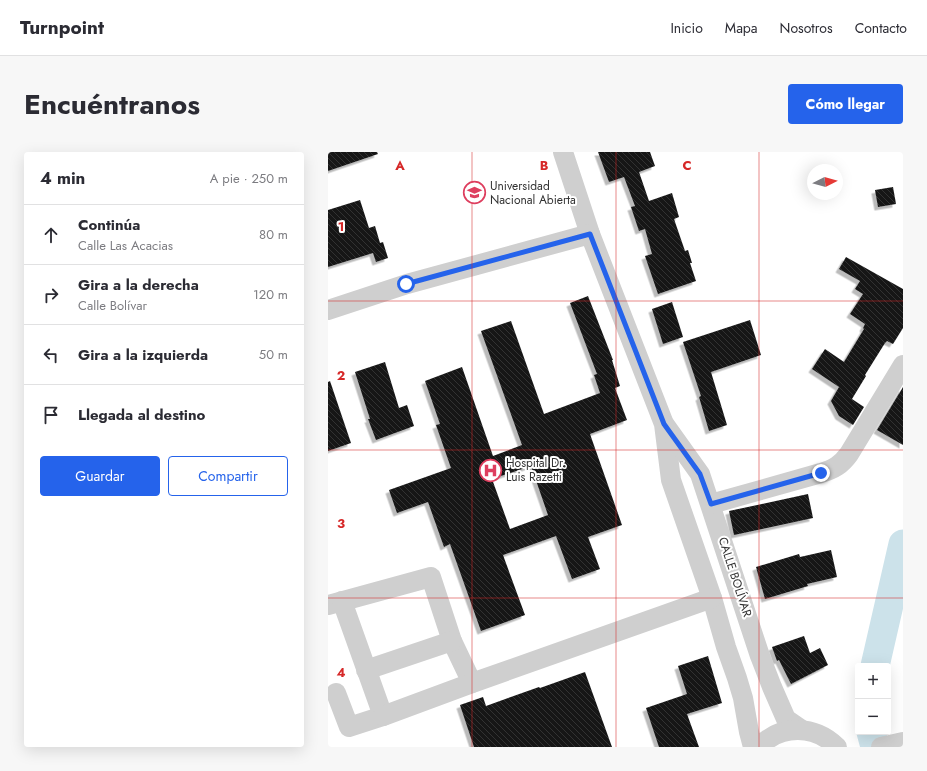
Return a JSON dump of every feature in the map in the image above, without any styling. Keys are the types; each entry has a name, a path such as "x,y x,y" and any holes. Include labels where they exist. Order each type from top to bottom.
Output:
{"street":[{"name":"CALLE BOLÍVAR","path":"563,152 590,234 664,424 700,474 760,656 772,687 786,719 802,730"},
{"path":"328,310 406,284 590,234"},
{"path":"711,504 821,473 834,469 842,464 850,454 903,365"},
{"name":"CALLE BOLÍVAR","path":"664,424 670,480 712,598 743,698 753,747"},
{"path":"383,716 366,670 335,603 431,578 452,641 472,683"},
{"path":"336,693 349,728 712,598"},
{"path":"366,670 452,641"},
{"path":"759,747 776,734 789,730 802,730 845,747"}],"building":[{"path":"328,152 377,152 378,154 328,171"},
{"path":"598,152 650,152 655,166 639,172 649,201 672,193 679,217 674,219 685,251 688,250 692,263 690,263 696,281 658,294 645,256 652,254 645,229 639,231 631,207 635,206 624,177 609,182"},
{"path":"893,187 896,204 878,207 875,190"},
{"path":"360,200 369,228 375,226 380,243 383,242 388,258 376,262 373,253 328,267 328,210"},
{"path":"846,257 903,289 903,328 893,344 887,341 885,343 852,399 864,407 853,425 839,416 831,401 839,387 812,369 825,349 844,362 864,329 865,324 850,314 863,294 855,289 860,281 839,269"},
{"path":"588,296 613,360 620,386 615,388 627,420 590,434 622,525 588,537 600,569 572,579 556,536 503,555 525,615 481,631 450,544 444,547 428,502 397,513 389,490 451,468 436,425 440,424 425,381 462,367 493,456 522,445 481,331 511,321 544,414 600,393 594,375 597,374 570,303","holes":["531,466 548,515 510,529 492,479"]},
{"path":"672,302 683,337 663,344 652,309"},
{"path":"750,320 761,355 711,372 727,425 709,431 699,397 701,396 683,342"},
{"path":"385,362 399,408 407,405 414,426 376,440 368,419 370,419 355,372"},
{"path":"330,381 351,443 328,451 328,382"},
{"path":"903,387 903,445 877,430"},
{"path":"808,494 813,518 734,535 729,511"},
{"path":"831,550 837,577 807,584 808,586 765,599 756,567 799,554 800,557"},
{"path":"804,636 810,653 820,648 828,665 791,684 779,660 777,661 772,647"},
{"path":"708,656 722,703 687,714 699,747 659,747 646,708 687,694 678,666"},
{"path":"585,672 612,747 474,747 460,705 483,697 486,706"}],"waterway":[{"path":"876,663 903,544"},
{"path":"872,735 875,747"}],"place":[{"name":"Universidad Nacional Abierta","path":"475,193"},
{"name":"Hospital Dr. Luis Razetti","path":"491,470"}],"route":[{"path":"406,284 590,234 664,424 700,474 711,504 821,473"}]}
